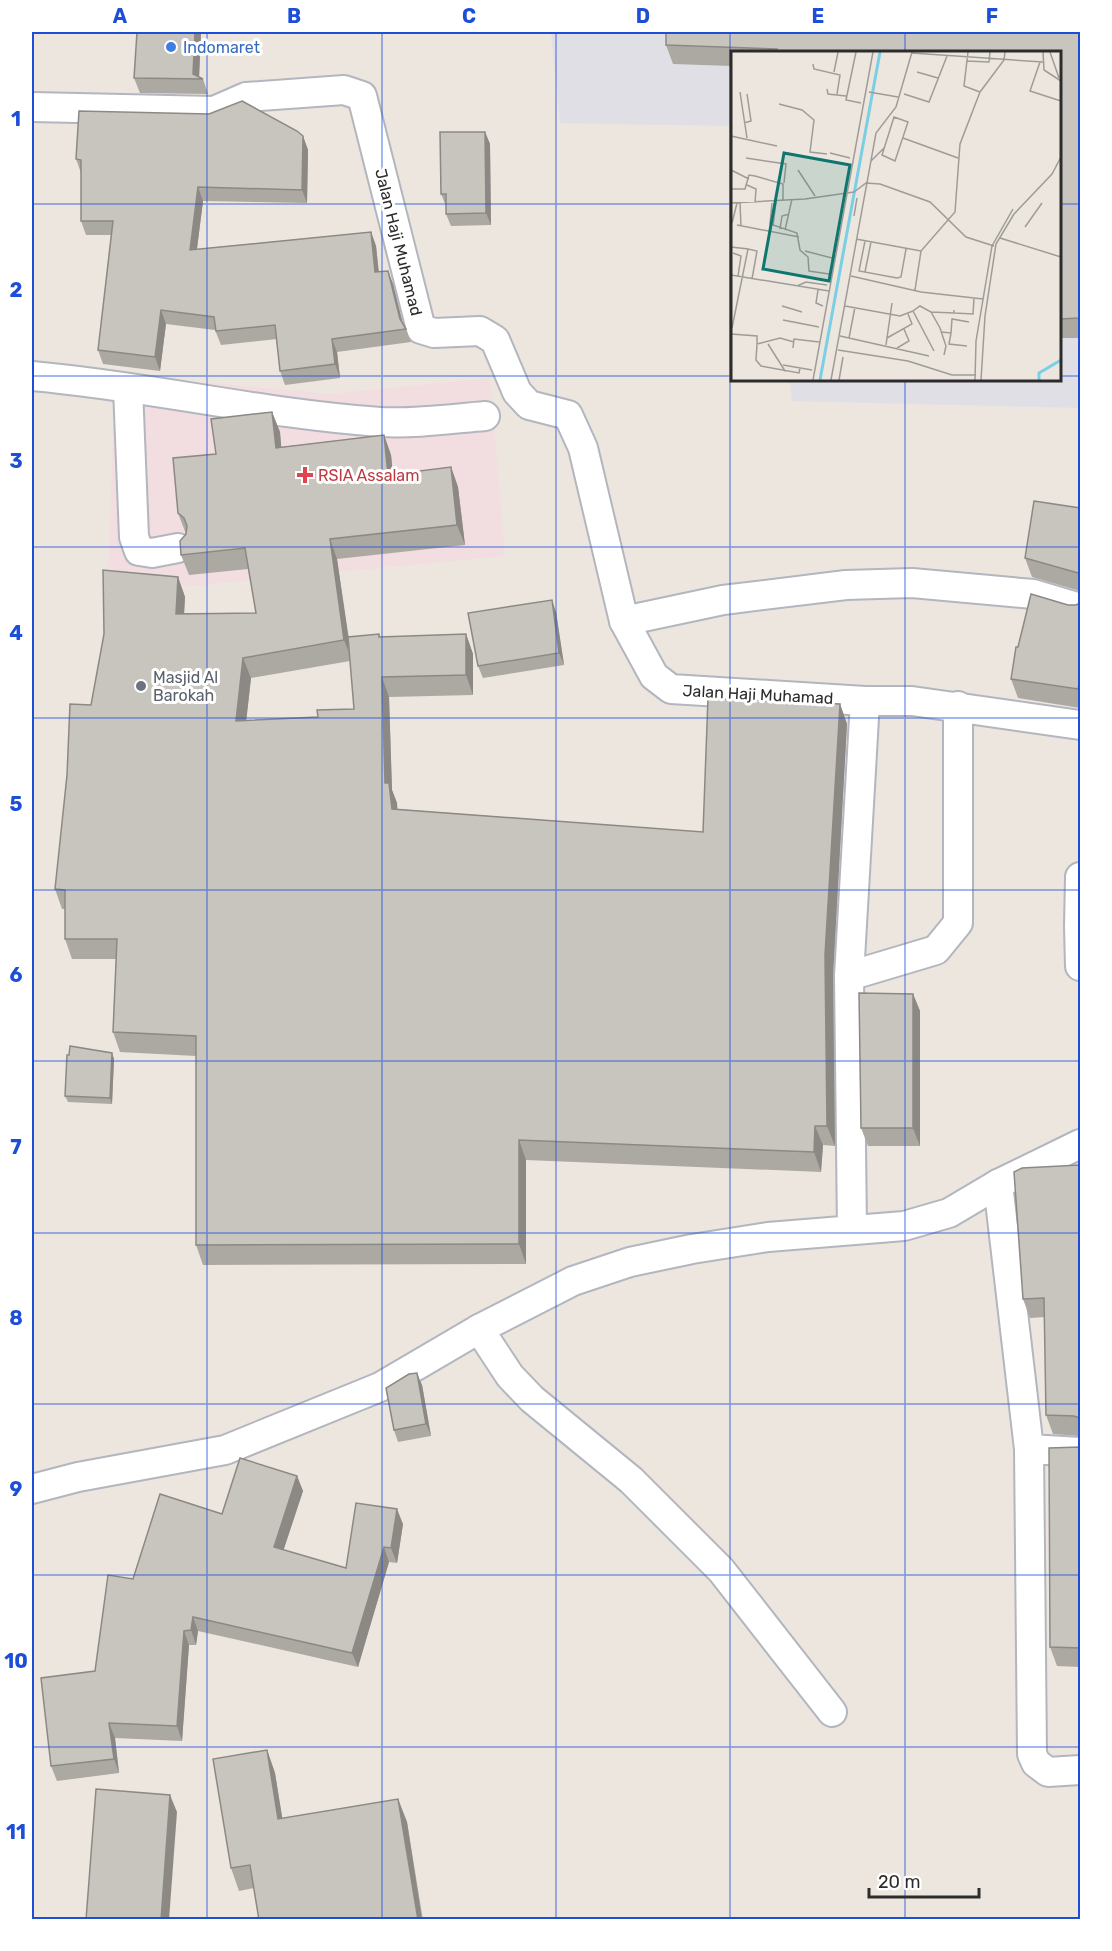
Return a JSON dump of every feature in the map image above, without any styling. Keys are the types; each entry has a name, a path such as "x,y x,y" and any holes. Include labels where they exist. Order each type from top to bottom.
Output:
{"street":[{"name":"Jalan Haji Muhamad","path":"32,107 214,111 246,97 344,90 362,96 421,329 434,333 480,331 495,340 517,392 529,405 568,416 583,448 624,621 654,676 671,689 865,701 912,701 1080,725"},
{"path":"32,376 92,381 234,405 382,422 485,416"},
{"path":"128,388 134,537 139,551 152,553 178,548"},
{"path":"624,621 723,600 846,585 902,583 1012,591 1033,594 1080,608"},
{"path":"852,1229 849,976 865,701"},
{"path":"849,976 936,950 958,923 958,706"},
{"path":"1080,877 1080,966"},
{"path":"32,1489 78,1477 225,1450 380,1388 479,1329 573,1281 630,1262 768,1237 904,1226 949,1213 998,1184 1080,1144"},
{"path":"998,1184 1029,1449 1032,1754 1041,1768 1048,1772 1080,1770"},
{"path":"479,1329 510,1376 532,1399 631,1480 721,1570 832,1712"},
{"path":"1029,1449 1080,1452"}],"shaded area":[{"path":"551,32 1080,32 1080,408 792,401 790,381 1061,381 1061,51 731,51 731,126 560,123"},
{"name":"RSIA Assalam","path":"115,374 329,394 490,378 505,556 192,586 108,580"}],"building":[{"name":"Indomaret","path":"137,32 195,32 193,74 203,79 134,78"},
{"path":"666,32 1080,32 1080,318 1061,319 1061,51 777,51 777,49 666,45"},
{"path":"242,101 303,136 302,190 198,187 190,250 371,232 375,272 388,271 400,319 406,329 332,339 335,364 280,371 275,325 216,331 214,317 161,310 155,357 98,350 113,221 81,221 81,160 76,159 79,111 209,114"},
{"path":"440,132 485,132 486,213 446,214 446,194 441,194"},
{"path":"272,412 276,448 384,435 388,475 451,467 457,525 330,539 344,640 243,658 236,721 318,717 317,710 354,709 348,637 379,634 379,637 466,634 466,675 382,677 385,783 389,783 392,809 703,832 708,698 840,704 825,955 827,1126 815,1126 814,1152 519,1140 519,1244 196,1245 196,1036 113,1032 117,939 65,939 65,890 55,889 67,775 70,704 91,705 104,634 103,570 178,577 176,614 256,613 245,548 181,555 180,541 186,534 187,526 184,518 178,513 173,458 216,454 211,419"},
{"path":"1034,501 1080,508 1080,575 1025,558"},
{"path":"1031,594 1068,605 1080,603 1078,689 1011,679 1016,647 1018,647"},
{"path":"552,600 559,653 478,666 468,613"},
{"path":"859,993 913,994 913,1128 861,1128"},
{"path":"70,1046 112,1053 110,1098 65,1096 67,1055 69,1055"},
{"path":"1080,1165 1080,1418 1046,1415 1044,1298 1023,1299 1014,1172 1022,1168"},
{"path":"417,1373 426,1424 394,1430 386,1388 409,1374"},
{"path":"1080,1447 1080,1648 1050,1647 1049,1448"},
{"path":"240,1458 297,1476 274,1547 346,1568 356,1503 397,1509 391,1548 384,1547 352,1653 193,1617 191,1630 184,1631 177,1726 109,1723 114,1759 51,1766 41,1678 95,1671 108,1575 133,1579 160,1494 222,1514"},
{"path":"267,1750 278,1819 398,1799 418,1920 259,1920 250,1865 231,1868 213,1759"},
{"path":"96,1789 170,1795 161,1920 86,1920"}],"place":[{"name":"Indomaret","path":"171,47"},
{"name":"RSIA Assalam","path":"305,475"},
{"name":"Masjid Al Barokah","path":"141,686"}]}
